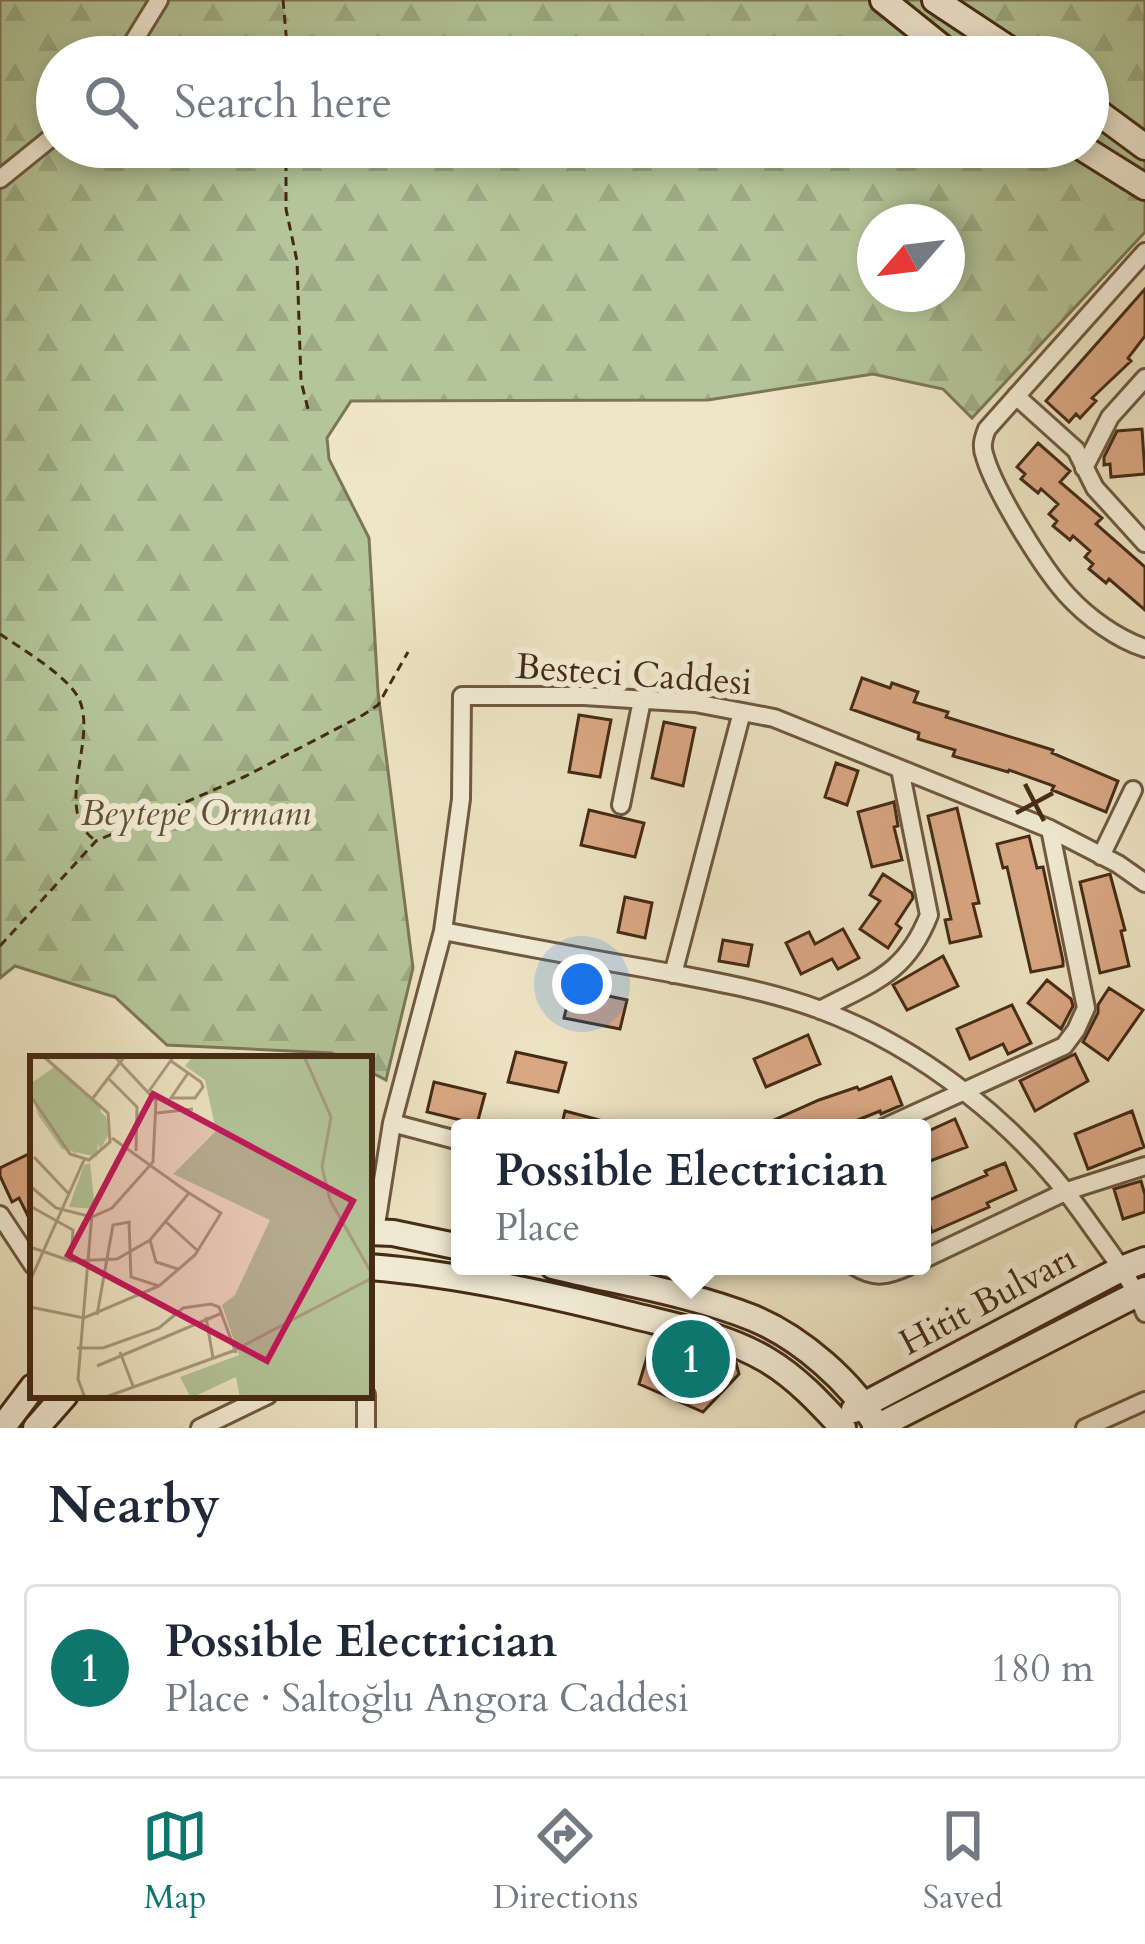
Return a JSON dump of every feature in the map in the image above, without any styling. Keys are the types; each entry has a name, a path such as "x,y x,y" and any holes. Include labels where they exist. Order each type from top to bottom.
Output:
{"street":[{"path":"137,36 159,0"},
{"path":"883,0 928,36"},
{"path":"935,0 989,36"},
{"path":"1109,120 1145,147"},
{"path":"0,178 36,150"},
{"path":"1109,164 1145,187"},
{"path":"1145,252 987,429 983,440 983,453 997,484 1067,595 1101,625 1145,648"},
{"path":"1084,468 1110,417 1145,378"},
{"path":"1016,396 1076,450 1095,488 1145,542"},
{"name":"Besteci Caddesi","path":"442,931 461,799 462,696 642,700 774,718 1050,829 1145,883"},
{"path":"621,806 642,700"},
{"path":"673,974 742,712"},
{"path":"820,1010 902,964 929,915 900,769"},
{"path":"1101,856 1133,790"},
{"path":"903,1119 1035,1061 1064,1046 1076,1030 1086,1008 1050,829"},
{"path":"372,1232 392,1123 442,931 749,988 820,1010 882,1039 965,1091 1022,1140 1133,1264 1142,1298"},
{"path":"392,1123 451,1139"},
{"path":"931,1256 1067,1191 1145,1166"},
{"path":"0,1215 30,1260"},
{"path":"372,1237 451,1245"},
{"name":"Hitit Bulvarı","path":"874,1422 1133,1264"},
{"path":"372,1267 582,1303 717,1338 788,1374 839,1424 874,1422"},
{"path":"590,1275 752,1318 802,1348 874,1422"},
{"name":"Hitit Bulvarı","path":"874,1422 1142,1298"},
{"path":"2,1428 30,1391"},
{"path":"36,1428 62,1398"},
{"path":"200,1428 262,1398"},
{"path":"1085,1428 1145,1401"}],"path":[{"path":"283,0 286,36"},
{"path":"286,168 286,209 297,261 301,381 308,409"},
{"path":"0,634 77,694 86,720 76,798 79,821 97,841"},
{"path":"0,946 97,841 227,784 363,715 378,705 408,652"}],"green space":[{"name":"Beytepe Ormanı","path":"0,0 1145,0 1145,232 972,418 943,389 873,374 708,400 351,401 327,438 329,459 369,538 378,692 413,968 386,1080 372,1073 372,1056 167,1045 115,997 15,966 0,978"}],"building":[{"path":"1145,289 1145,336 1128,358 1131,361 1092,398 1096,401 1080,418 1076,414 1069,422 1046,401"},
{"path":"1142,429 1145,474 1111,477 1104,457 1117,431"},
{"path":"1038,443 1070,471 1060,482 1102,518 1096,524 1145,567 1145,610 1109,579 1106,583 1089,569 1093,564 1085,557 1090,551 1053,526 1057,521 1049,514 1058,504 1021,479 1025,474 1017,467"},
{"path":"862,678 918,692 914,702 948,712 946,717 1053,750 1118,781 1106,812 1052,790 1054,786 953,756 955,750 918,739 919,733 851,709"},
{"path":"579,715 611,720 600,777 569,772"},
{"path":"664,722 695,728 683,786 652,778"},
{"path":"836,763 858,771 847,805 825,797"},
{"path":"894,802 902,860 872,867 858,812"},
{"path":"957,808 979,903 973,904 981,936 950,943 945,920 951,919 928,816"},
{"path":"589,810 644,823 635,857 581,845"},
{"path":"1029,836 1037,868 1043,867 1063,961 1063,966 1031,972 1007,867 1003,868 997,844"},
{"path":"883,874 913,898 888,948 860,929 880,901 870,895"},
{"path":"1110,874 1129,966 1100,973 1080,882"},
{"path":"625,897 652,903 645,938 618,932"},
{"path":"843,929 859,958 838,969 832,959 801,974 786,943 809,932 815,944"},
{"path":"723,940 752,945 748,966 719,961"},
{"path":"943,956 958,986 907,1010 893,985"},
{"path":"1047,980 1073,1006 1061,1029 1028,1003"},
{"path":"571,988 627,1000 620,1029 564,1018"},
{"path":"1109,988 1143,1010 1108,1060 1083,1042"},
{"path":"1012,1005 1031,1043 1008,1054 1003,1044 970,1059 957,1029"},
{"path":"808,1035 820,1064 766,1087 754,1059"},
{"path":"516,1052 566,1063 558,1092 508,1082"},
{"path":"1075,1054 1088,1081 1035,1111 1020,1081"},
{"path":"891,1077 902,1105 860,1119 776,1119 819,1100"},
{"path":"434,1082 485,1094 478,1119 427,1112"},
{"path":"565,1111 596,1119 563,1119"},
{"path":"1132,1111 1144,1147 1088,1169 1075,1134"},
{"path":"955,1119 967,1147 931,1161 931,1130"},
{"path":"30,1153 30,1220 19,1198 12,1202 0,1168"},
{"path":"1005,1163 1016,1190 932,1232 931,1199 987,1175 985,1171"},
{"path":"1141,1181 1145,1212 1123,1219 1114,1189"},
{"path":"653,1337 736,1363 739,1374 703,1412 639,1384"}],"place":[{"name":"Possible Electrician","path":"691,1359"}]}
